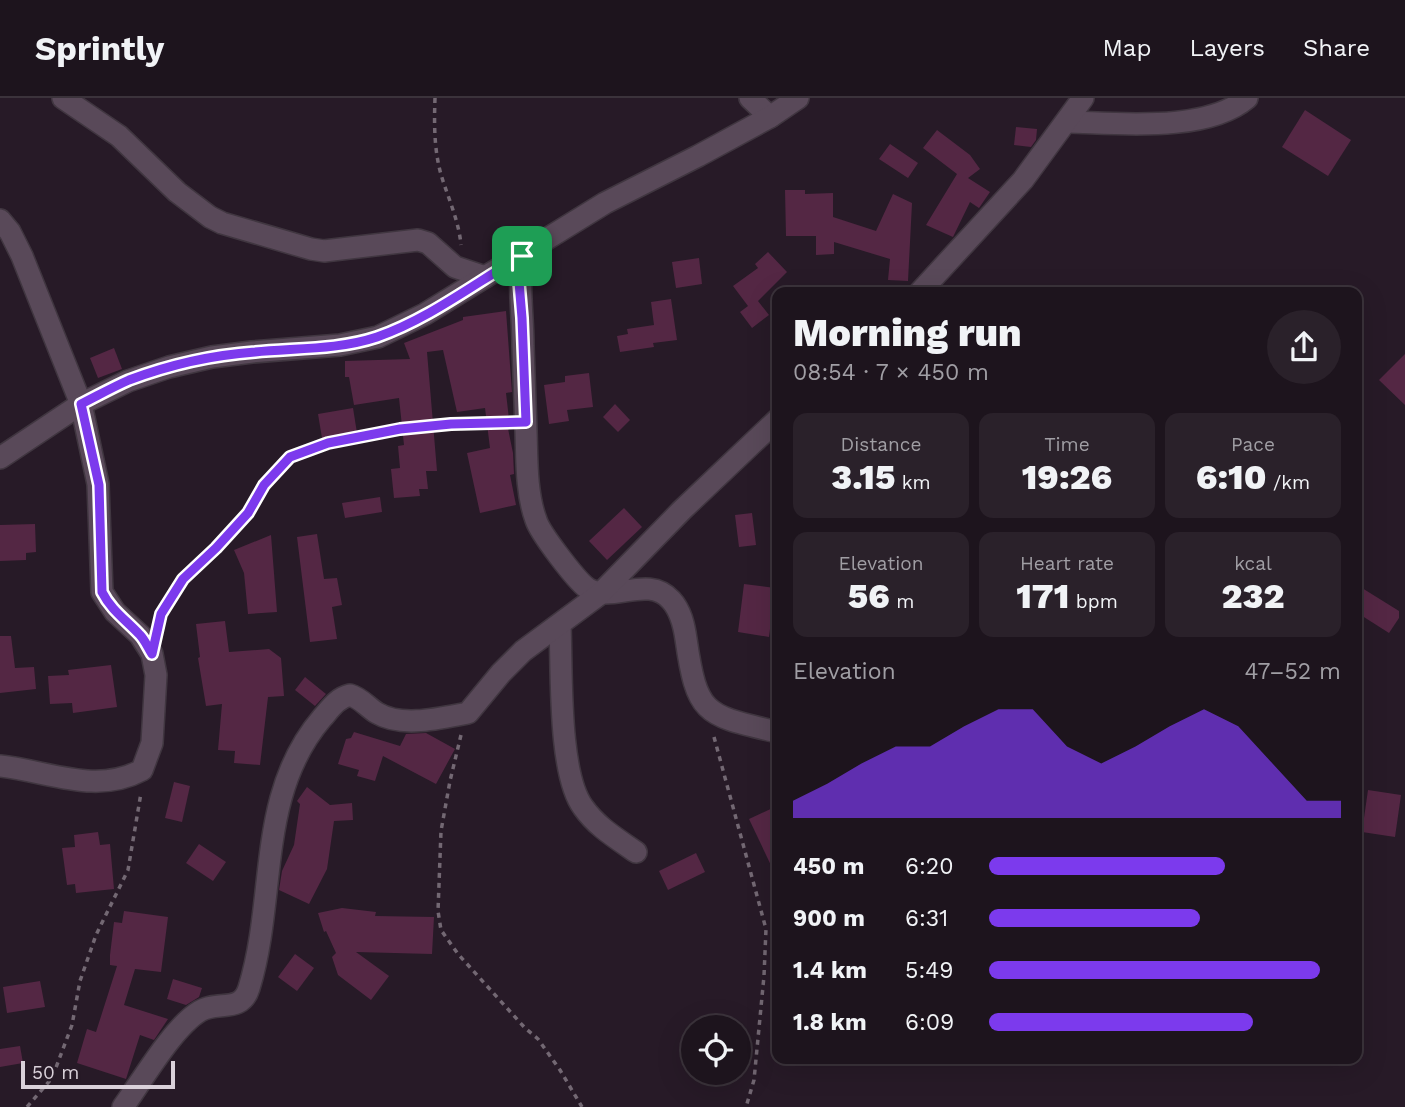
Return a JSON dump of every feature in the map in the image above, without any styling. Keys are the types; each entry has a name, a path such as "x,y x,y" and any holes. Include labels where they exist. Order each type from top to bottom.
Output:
{"street":[{"path":"63,98 119,136 177,192 222,223 301,247 324,251 418,240 428,243 456,267 485,277"},
{"path":"750,98 770,117"},
{"path":"0,458 81,404 128,381 201,360 252,352 340,345 378,337 425,314 605,203 770,117 797,98"},
{"path":"925,287 993,214 1083,98"},
{"path":"1067,122 1137,124 1196,120 1247,98"},
{"path":"0,220 10,232 22,256 81,404 99,485 102,592 124,621 140,635 152,654 156,675 152,743 142,770 115,781 96,782 74,781 0,766"},
{"path":"522,256 519,282 528,475 535,519 585,587 600,594 647,589 669,597 680,611 696,693 705,707 723,719 772,731"},
{"path":"124,1107 176,1035 198,1012 209,1007 232,1006 246,996 256,955 275,821 285,778 297,751 328,711 350,695 358,697 378,714 398,720 411,721 468,713 523,651 600,594 727,465 772,424"},
{"path":"560,626 569,773 581,805 601,828 636,852"}],"path":[{"path":"435,98 438,161 461,243 456,267"},
{"path":"152,654 161,614 183,579 240,522 264,485 290,457 328,443 400,429 451,424 526,422"},
{"path":"705,707 766,929 754,1080 746,1107"},
{"path":"468,713 452,771 441,831 438,911 441,930 458,954 538,1039 582,1107"},
{"path":"27,1107 52,1078 72,1025 80,981 96,935 128,870 139,808 142,770"}],"building":[{"path":"1305,110 1351,140 1328,176 1282,147"},
{"path":"1016,127 1037,129 1036,140 1031,147 1014,145"},
{"path":"937,130 970,155 980,169 968,178 990,192 979,208 970,202 953,237 926,225 957,174 923,148"},
{"path":"890,144 918,163 908,178 879,159"},
{"path":"785,190 805,190 805,194 833,193 833,217 876,231 893,194 912,203 908,281 888,280 890,259 834,242 834,254 816,255 816,236 786,236"},
{"path":"768,252 787,272 758,301 769,315 752,328 740,312 748,306 733,286 758,268 755,264"},
{"path":"699,258 702,284 676,288 672,262"},
{"path":"671,299 677,340 653,343 654,347 620,352 617,336 628,334 627,329 654,325 651,302"},
{"path":"506,311 512,392 506,393 509,419 506,419 513,453 514,474 510,475 516,505 480,513 467,453 490,448 485,408 457,412 443,350 427,352 437,471 426,471 428,489 419,489 420,496 394,498 391,469 400,468 398,446 404,445 399,398 354,405 349,377 345,377 345,361 410,359 404,343 463,320 463,317"},
{"path":"114,348 122,369 98,378 90,358"},
{"path":"1405,354 1405,405 1379,380"},
{"path":"589,373 593,407 567,410 569,421 549,424 544,385 565,382 565,376"},
{"path":"615,404 630,420 618,432 603,417"},
{"path":"353,408 357,433 322,438 318,414"},
{"path":"380,497 382,512 345,518 342,503"},
{"path":"624,508 642,527 607,560 589,541"},
{"path":"752,513 756,545 739,547 735,515"},
{"path":"35,524 36,552 26,553 26,560 0,561 0,525"},
{"path":"317,534 324,579 337,578 342,605 332,607 337,639 310,642 297,537"},
{"path":"271,535 277,612 248,614 244,573 234,550"},
{"path":"744,584 772,588 769,637 738,632"},
{"path":"1362,588 1399,611 1399,618 1389,633 1362,616"},
{"path":"225,621 229,652 269,649 281,658 284,696 268,697 260,765 234,763 235,751 218,750 222,704 206,706 198,658 196,624"},
{"path":"0,636 11,636 15,668 34,667 36,689 0,693"},
{"path":"111,665 117,707 73,713 72,703 50,704 48,676 69,675 68,670"},
{"path":"305,677 326,694 315,706 295,690"},
{"path":"354,732 400,746 406,734 426,733 455,749 436,784 383,756 375,781 357,776 359,770 338,764 346,739 351,738"},
{"path":"174,782 190,786 182,822 165,818"},
{"path":"307,787 330,805 352,803 353,820 334,821 327,869 309,904 279,890 282,871 294,845 300,804 297,801"},
{"path":"1368,790 1401,795 1395,837 1362,832"},
{"path":"772,808 772,867 749,819"},
{"path":"98,832 100,845 110,844 114,889 76,893 75,884 67,885 62,848 75,847 74,835"},
{"path":"199,844 226,862 213,881 186,863"},
{"path":"696,853 705,872 668,890 659,871"},
{"path":"342,908 376,912 375,916 434,917 432,954 356,952 389,976 371,1000 338,975 332,957 336,953 326,931 324,932 318,913"},
{"path":"124,911 168,917 161,972 135,969 124,1005 168,1019 154,1040 140,1035 126,1079 77,1063 87,1029 96,1032 117,966 110,965 114,922 122,923"},
{"path":"295,954 314,968 297,991 278,977"},
{"path":"173,979 202,988 199,997 186,1005 167,999"},
{"path":"40,981 45,1007 7,1013 3,987"},
{"path":"20,1046 23,1063 0,1067 0,1049"}],"route":[{"path":"522,256 519,282 526,422 451,424 400,429 328,443 290,457 264,485 248,513 183,579 161,614 152,654 140,635 124,621 102,592 99,485 81,404 128,381 212,357 340,345 378,337 425,314 522,256"}]}
